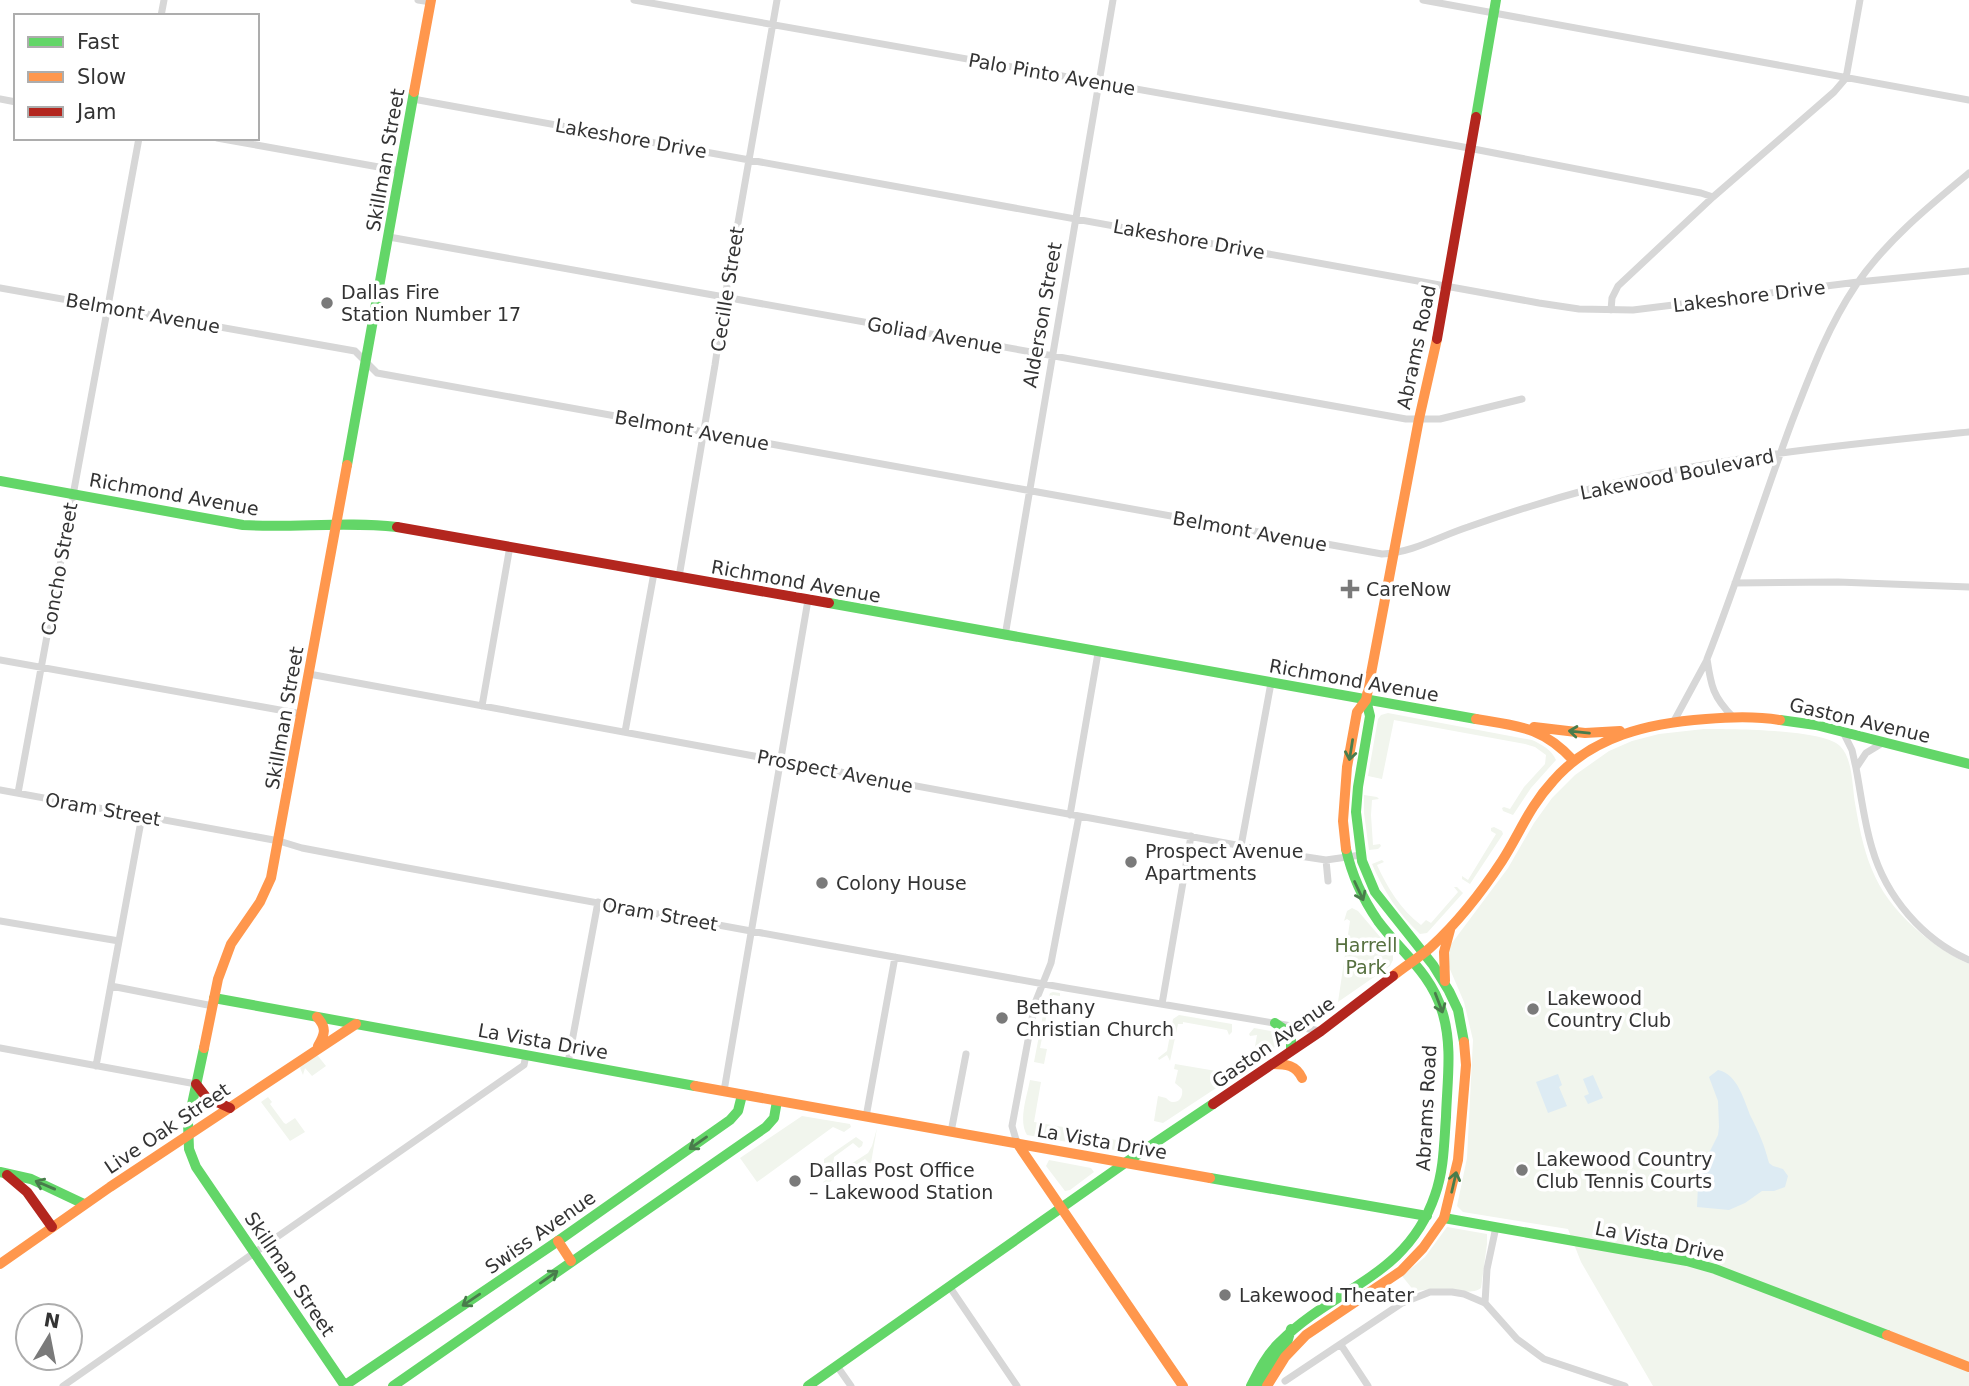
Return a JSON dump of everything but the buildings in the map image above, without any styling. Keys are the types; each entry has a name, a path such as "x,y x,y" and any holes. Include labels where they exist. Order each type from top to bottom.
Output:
{"street":[{"path":"418,0 431,1"},
{"name":"Palo Pinto Avenue","path":"634,0 1470,148 1713,197"},
{"name":"Cecille Street","path":"678,577 777,0"},
{"name":"Alderson Street","path":"1005,636 1113,0"},
{"path":"1423,0 1969,100"},
{"name":"Abrams Road","path":"1267,1386 1277,1367 1295,1345 1318,1326 1401,1271 1423,1248 1444,1218 1458,1160 1466,1065 1464,1033 1458,1010 1446,985 1424,953 1375,892 1361,855 1356,812 1370,716 1366,700 1419,419 1433,362 1496,0"},
{"path":"1611,310 1612,298 1618,286 1713,197 1834,92 1846,78 1860,0"},
{"name":"Skillman Street","path":"345,1386 195,1167 190,1153 188,1123 223,961 231,944 260,902 271,878 431,1"},
{"name":"Lakeshore Drive","path":"413,99 1579,309 1633,310 1969,271"},
{"name":"Concho Street","path":"18,793 139,140"},
{"path":"228,140 401,171"},
{"path":"1674,721 1707,659 1780,454 1819,351 1834,321 1858,282 1884,251 1926,208 1969,173"},
{"name":"Goliad Avenue","path":"389,237 1406,419 1440,419 1522,399"},
{"name":"Belmont Avenue","path":"0,288 355,351 377,373 1321,544 1382,554 1394,553"},
{"name":"Lakewood Boulevard","path":"1394,553 1544,502 1698,466 1860,443 1969,432"},
{"name":"Richmond Avenue","path":"0,481 221,522 279,527 337,523 405,528 510,546 1523,727 1549,737 1574,761"},
{"path":"482,706 510,546"},
{"path":"625,732 654,573"},
{"path":"1735,583 1838,582 1969,587"},
{"path":"724,1091 808,600"},
{"path":"1070,814 1098,653"},
{"path":"1707,659 1714,692 1722,706 1733,717"},
{"path":"0,660 302,714"},
{"name":"Prospect Avenue","path":"309,674 1241,846 1326,860 1361,855"},
{"path":"1241,846 1271,683"},
{"name":"Abrams Road","path":"1251,1386 1267,1356 1291,1329 1396,1257 1427,1216 1441,1174 1449,1043 1443,1014 1431,985 1366,904 1346,857 1342,803 1357,712 1366,700"},
{"name":"Gaston Avenue","path":"808,1386 1125,1163 1321,1031 1424,953 1451,928 1479,894 1503,859 1530,809 1554,779 1574,761 1600,744 1635,729 1674,721 1733,717 1791,721 1969,764"},
{"path":"1523,727 1598,733 1635,729"},
{"path":"1843,732 1852,750 1872,849 1894,896 1916,924 1947,948 1969,960"},
{"path":"1856,768 1866,753 1884,742"},
{"name":"Oram Street","path":"0,790 279,841 402,867 1042,984 1321,1031"},
{"path":"96,1066 142,816"},
{"path":"1079,816 1051,963 1035,1003 1012,1126 1017,1143 1183,1386"},
{"path":"1162,1004 1191,836"},
{"path":"1326,860 1328,881"},
{"path":"568,1063 598,902"},
{"path":"0,921 119,941"},
{"path":"1446,985 1444,952 1451,928"},
{"path":"866,1117 895,957"},
{"name":"La Vista Drive","path":"111,986 317,1017 866,1117 1687,1261 1756,1283 1969,1367"},
{"path":"317,1017 326,1030 317,1049"},
{"path":"1275,1023 1290,1034 1291,1050"},
{"name":"Live Oak Street","path":"0,1264 84,1204 356,1024"},
{"path":"0,1048 196,1084 206,1097 230,1108"},
{"path":"951,1132 966,1054"},
{"path":"63,1386 524,1065 526,1055"},
{"path":"1273,1064 1291,1065 1299,1071 1302,1078"},
{"path":"1447,1089 1464,1091"},
{"name":"Swiss Avenue","path":"345,1386 730,1120 737,1111 742,1094"},
{"path":"393,1386 766,1128 774,1118 777,1101"},
{"path":"2,1172 31,1179 84,1204"},
{"path":"2,1172 25,1188 52,1227"},
{"path":"1485,1303 1487,1269 1496,1227"},
{"path":"558,1241 571,1261"},
{"path":"949,1286 1017,1386"},
{"path":"1285,1381 1402,1303 1420,1294 1452,1292 1485,1303 1517,1339 1544,1359 1625,1386"},
{"path":"1260,1386 1266,1372 1288,1341 1291,1329"},
{"path":"1341,1345 1368,1386"},
{"path":"837,1366 851,1386"}],"green space":[{"path":"1388,713 1532,740 1549,750 1556,760 1531,788 1513,815 1502,808 1510,809 1524,787 1545,764 1546,755 1525,744 1394,720 1382,779 1368,776 1378,719"},
{"path":"1704,729 1796,733 1830,740 1840,746 1850,765 1863,843 1875,877 1894,907 1924,936 1969,964 1969,1386 1653,1386 1581,1262 1568,1229 1463,1212 1457,1206 1467,1158 1473,1040 1464,1002 1449,967 1449,947 1508,868 1552,798 1575,775 1609,751 1632,741 1659,734"},
{"path":"1364,795 1379,799 1372,800 1371,815 1373,845 1380,844 1378,849 1369,850"},
{"path":"1494,827 1503,834 1470,884 1462,879 1462,876 1468,880 1496,834 1491,831"},
{"path":"1382,860 1384,862 1377,865 1390,890 1421,925 1426,920 1431,923 1458,892 1454,887 1463,893 1427,933 1420,934 1398,910 1381,883 1372,864"},
{"name":"Harrell Park","path":"1352,908 1358,911 1393,952 1393,960 1390,966 1338,1002 1350,921 1344,921 1347,911"},
{"path":"1050,993 1060,993 1060,996 1053,995 1047,1013 1040,1048 1047,1049 1044,1064 1034,1062 1043,1015"},
{"path":"1179,1015 1232,1024 1232,1032 1229,1035 1227,1030 1183,1022 1178,1024 1170,1061 1167,1055 1159,1060 1167,1051 1173,1019"},
{"path":"1254,1028 1281,1033 1284,1037 1275,1047 1248,1065 1243,1061 1254,1052 1257,1035 1249,1034"},
{"path":"315,1055 326,1066 312,1076 305,1068 303,1075 301,1065"},
{"path":"1175,1064 1228,1073 1230,1066 1233,1066 1236,1075 1163,1123 1154,1121 1158,1096 1172,1102 1180,1099 1182,1089 1175,1083 1178,1070 1174,1069"},
{"path":"1030,1080 1041,1082 1034,1122 1069,1128 1070,1132 1134,1143 1120,1151 1027,1135 1023,1116"},
{"path":"268,1097 284,1123 295,1118 305,1132 290,1141 261,1102"},
{"path":"802,1116 850,1124 851,1127 844,1132 833,1127 757,1182 740,1158"},
{"path":"877,1128 871,1163 865,1159 825,1185 823,1182 868,1153"},
{"path":"856,1137 863,1142 862,1146 859,1148 853,1143 834,1157 833,1166 824,1163 824,1159"},
{"path":"1049,1160 1091,1168 1094,1172 1065,1191 1046,1166"},
{"path":"1447,1227 1487,1234 1481,1288 1468,1292 1431,1289 1415,1292 1402,1276 1425,1257"}],"shaded area":[{"path":"1718,1070 1731,1077 1739,1089 1762,1140 1769,1163 1783,1169 1788,1176 1785,1187 1762,1191 1729,1210 1697,1207 1698,1185 1703,1165 1718,1135 1718,1101 1709,1077"},
{"path":"1558,1074 1562,1085 1559,1087 1567,1106 1548,1113 1536,1082"},
{"path":"1593,1075 1603,1098 1588,1104 1584,1096 1589,1094 1583,1079"}],"traffic: fast":[{"path":"1476,117 1496,0"},
{"path":"347,465 414,92"},
{"path":"0,481 243,525 397,527"},
{"path":"829,603 1476,719"},
{"path":"1366,700 1370,716 1356,812 1362,861 1375,892 1433,965 1449,991 1458,1010 1464,1042"},
{"path":"1780,720 1816,725 1969,764"},
{"path":"1251,1386 1267,1357 1301,1323 1367,1279 1407,1245 1423,1223 1440,1176 1448,1064 1442,1011 1423,974 1367,904 1346,849"},
{"path":"214,998 695,1086"},
{"path":"1275,1023 1291,1034 1291,1050"},
{"path":"204,1048 188,1123 189,1149 196,1167 345,1386"},
{"path":"344,1386 730,1120 738,1111 742,1095"},
{"path":"393,1386 766,1127 774,1118 777,1101"},
{"path":"808,1386 1213,1104"},
{"path":"0,1172 31,1179 84,1204"},
{"path":"1210,1178 1427,1216"},
{"path":"1444,1218 1687,1261 1715,1269 1887,1335"},
{"path":"1260,1386 1287,1343 1291,1329"}],"traffic: slow":[{"path":"414,92 431,0"},
{"path":"1346,849 1343,821 1347,767 1357,712 1366,700 1419,419 1437,339"},
{"path":"204,1048 218,979 231,944 260,902 271,878 347,465"},
{"path":"1393,976 1431,947 1460,917 1502,861 1545,791 1568,766 1585,753 1623,735 1664,724 1733,717 1780,720"},
{"path":"1476,719 1530,730 1552,741 1574,761"},
{"path":"1534,727 1585,733 1620,731"},
{"path":"1445,981 1444,952 1450,930"},
{"path":"317,1017 324,1031 318,1046"},
{"path":"0,1264 110,1187 356,1024"},
{"path":"1267,1386 1285,1357 1306,1335 1401,1271 1423,1248 1444,1218 1458,1160 1466,1065 1464,1042"},
{"path":"1273,1064 1290,1066 1297,1070 1302,1078"},
{"path":"695,1086 1210,1178"},
{"path":"1017,1143 1183,1386"},
{"path":"558,1241 571,1261"},
{"path":"1887,1335 1969,1367"}],"traffic: jam":[{"path":"1437,339 1476,117"},
{"path":"397,527 829,603"},
{"path":"1213,1104 1321,1031 1393,976"},
{"path":"196,1084 206,1097 230,1108"},
{"path":"7,1175 27,1192 52,1227"}],"place":[{"name":"Dallas Fire Station Number 17","path":"327,303"},
{"name":"CareNow","path":"1350,589"},
{"name":"Prospect Avenue Apartments","path":"1131,862"},
{"name":"Colony House","path":"822,883"},
{"name":"Lakewood Country Club","path":"1533,1009"},
{"name":"Bethany Christian Church","path":"1002,1018"},
{"name":"Lakewood Country Club Tennis Courts","path":"1522,1170"},
{"name":"Dallas Post Office – Lakewood Station","path":"795,1181"},
{"name":"Lakewood Theater","path":"1225,1295"}]}
